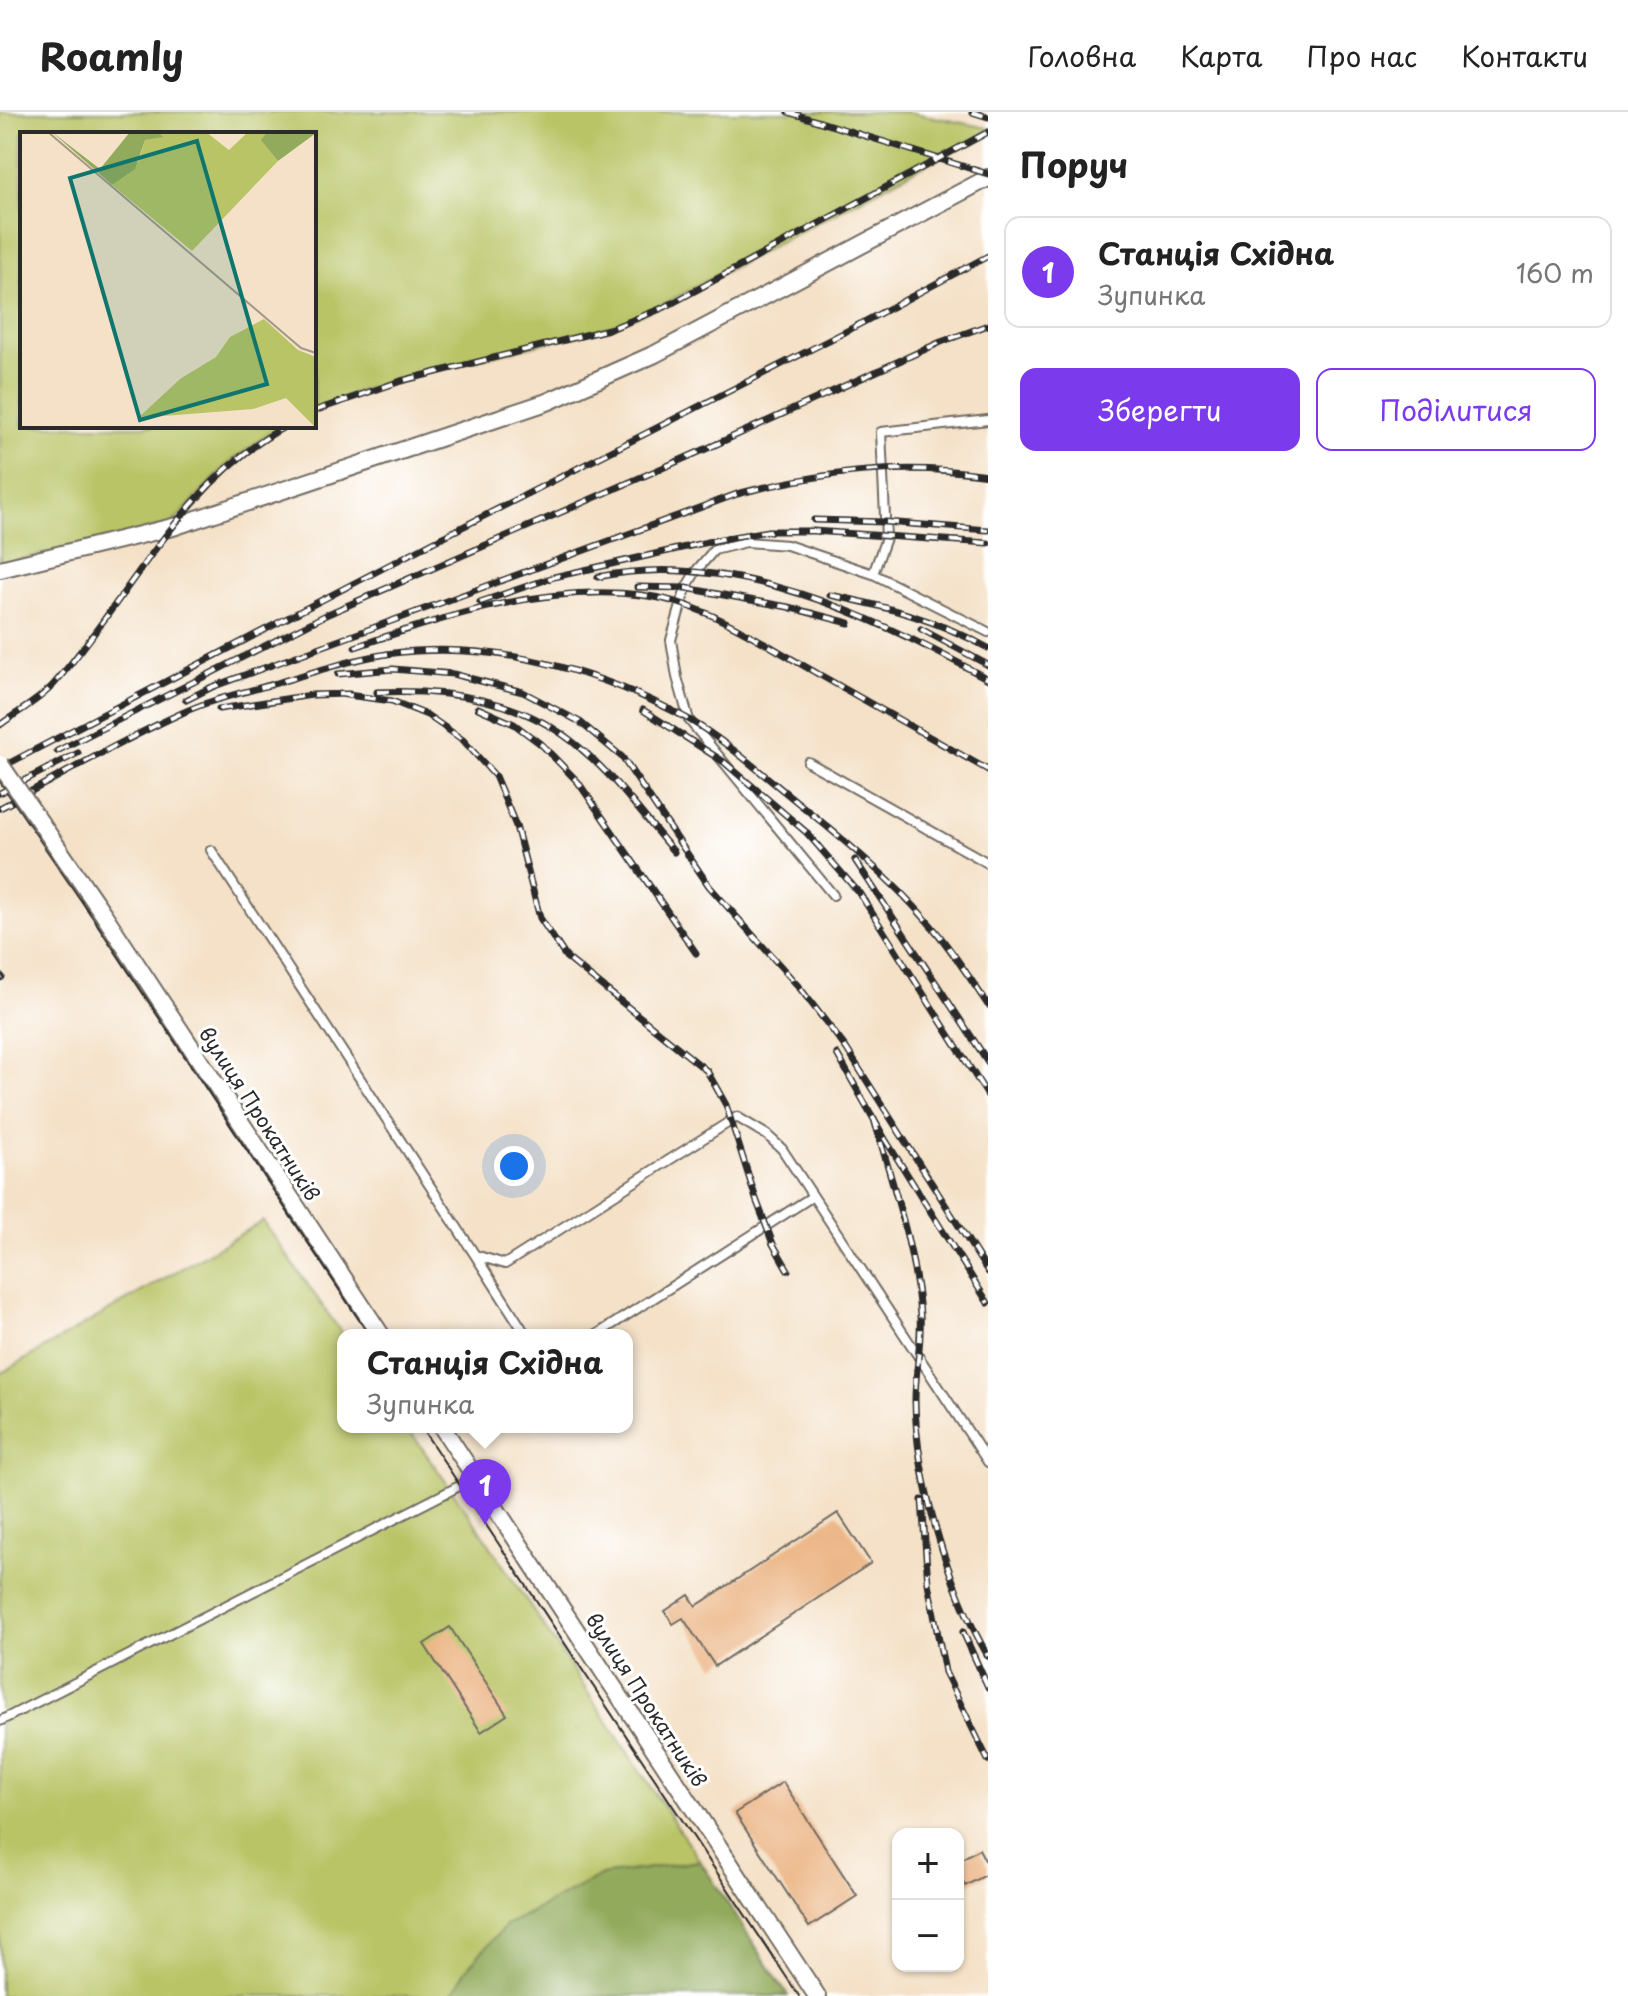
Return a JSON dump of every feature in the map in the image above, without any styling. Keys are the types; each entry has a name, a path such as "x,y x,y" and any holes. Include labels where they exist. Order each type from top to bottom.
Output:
{"street":[{"path":"0,569 173,527 547,402 655,354 988,178"},
{"name":"вулиця Прокатників","path":"0,764 104,915 377,1329"},
{"name":"вулиця Прокатників","path":"449,1433 475,1477 817,1996"}],"lane":[{"path":"873,574 886,538 881,432 988,420"},
{"path":"833,895 689,720 671,640 686,588 696,571 714,550 746,542 787,545 873,574 988,632"},
{"path":"808,762 988,863"},
{"path":"211,850 522,1329"},
{"path":"475,1255 505,1264 737,1117 767,1135 782,1149 988,1462"},
{"path":"605,1329 813,1196"},
{"path":"0,1721 475,1477"}],"green space":[{"path":"0,112 909,112 988,128 988,131 664,304 612,326 401,378 316,409 316,132 20,132 20,428 279,428 226,466 171,525 0,564"},
{"path":"263,1221 339,1329 337,1433 411,1433 471,1517 700,1861 602,1875 466,1969 451,1996 0,1996 0,1374"},
{"path":"700,1861 788,1996 451,1996 466,1969 506,1925 602,1875"}],"building":[{"path":"838,1513 871,1563 715,1666 683,1618 673,1624 665,1611 689,1595 696,1606"},
{"path":"450,1627 507,1715 481,1732 424,1644"},
{"path":"783,1782 857,1896 809,1927 735,1813"},
{"path":"979,1849 988,1866 988,1874 965,1886 964,1858"}],"tram line":[{"path":"0,782 365,1329"},
{"path":"425,1433 799,1996"}],"railway":[{"path":"788,112 988,174"},
{"path":"972,112 988,117"},
{"path":"316,410 401,381 613,328 665,307 988,132"},
{"path":"0,768 988,256"},
{"path":"57,751 328,614 941,342 988,325"},
{"path":"0,725 54,684 159,544 216,478 249,450 283,428"},
{"path":"186,700 212,687 737,494 861,471 923,469 988,475"},
{"path":"814,520 988,530"},
{"path":"480,602 554,577 768,531 813,531 988,543"},
{"path":"598,577 649,571 699,572 750,580 850,612 988,679"},
{"path":"637,587 686,588 788,607 849,623"},
{"path":"355,647 459,614 532,598 605,593 664,599 730,624 988,770"},
{"path":"830,595 911,615 950,629 988,648"},
{"path":"921,629 988,665"},
{"path":"0,808 113,747 194,708 347,662 399,652 451,650 522,658 591,676 624,689 688,719 726,744 841,838 895,887 944,942 988,1005"},
{"path":"338,674 393,669 453,674 523,692 580,722 622,757 709,886 799,987 846,1048 988,1272"},
{"path":"377,692 458,695 484,700 534,718 557,731 592,759 674,852"},
{"path":"340,694 392,701 427,715 463,740 495,776 516,826 540,918 566,957 707,1071 726,1105 756,1199 773,1244 788,1270"},
{"path":"219,709 312,695 349,694"},
{"path":"478,708 514,724 542,745 578,782 696,953"},
{"path":"643,710 724,762 806,832 860,894 988,1096"},
{"path":"0,793 78,753"},
{"path":"855,860 988,1062"},
{"path":"837,1054 885,1139 988,1303"},
{"path":"874,1119 902,1216 917,1290 920,1326 915,1400 921,1464 928,1498 960,1598 988,1656"},
{"path":"922,1500 928,1583 945,1672 988,1760"},
{"path":"963,1632 988,1687"}],"place":[{"name":"Станція Східна","path":"485,1525"}]}
